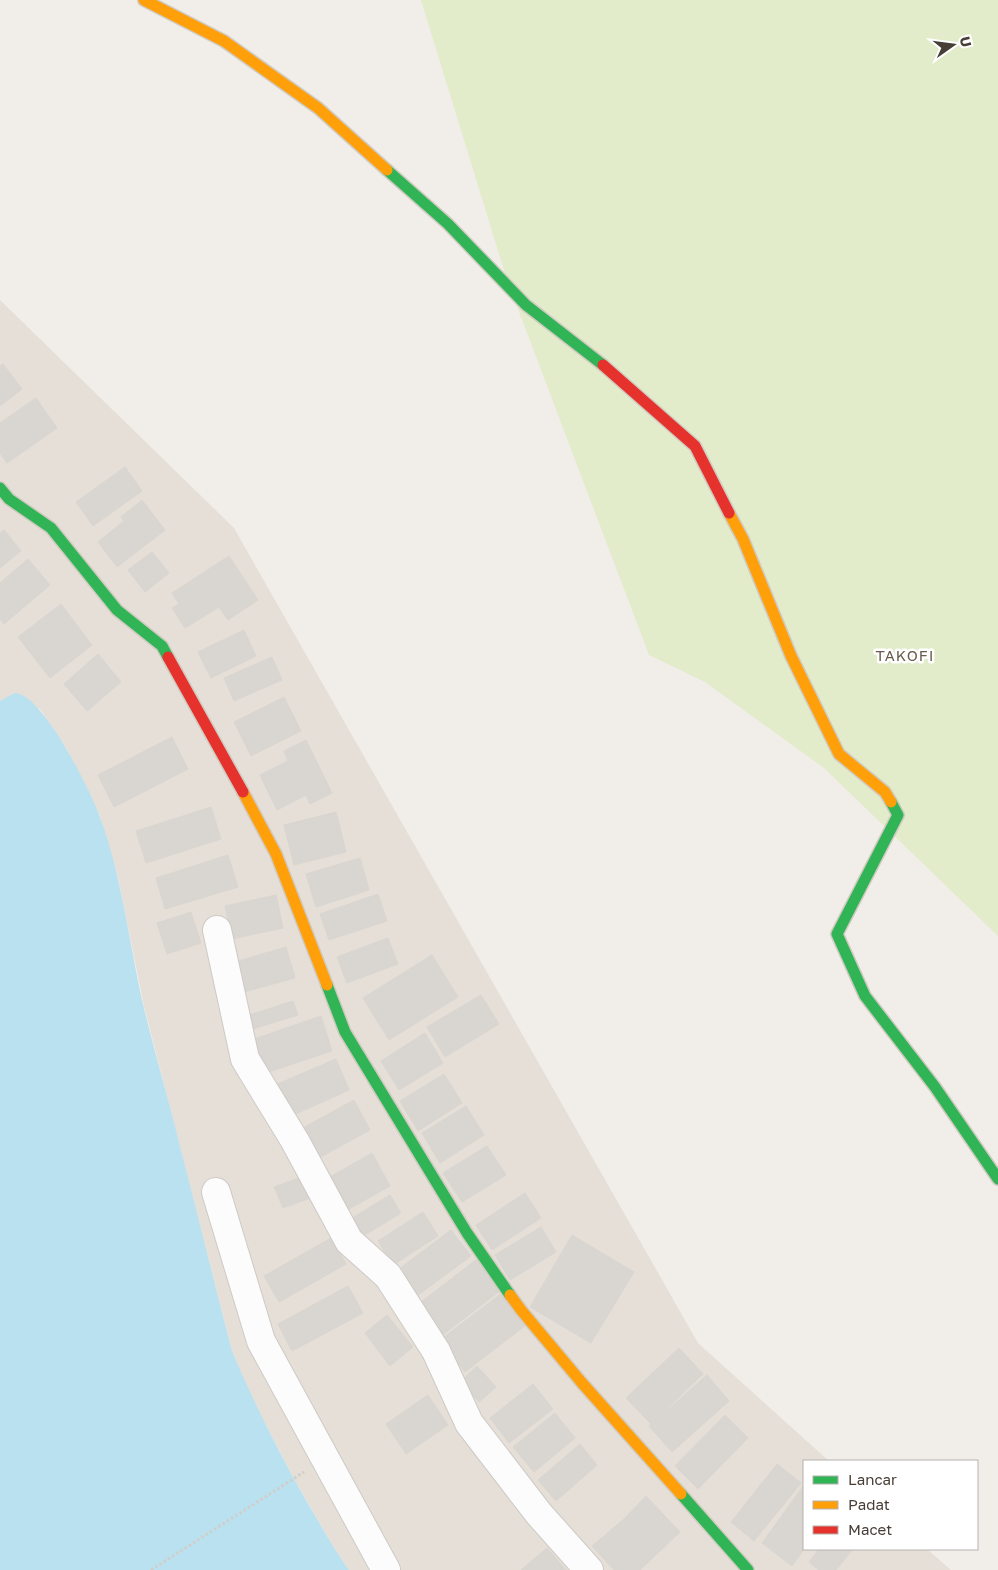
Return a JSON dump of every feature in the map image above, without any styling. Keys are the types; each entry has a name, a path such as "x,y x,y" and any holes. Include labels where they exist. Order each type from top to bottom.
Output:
{"street":[{"path":"144,0 224,41 318,108 448,224 526,306 610,370 695,446 743,540 791,656 839,754 885,792 898,815 838,934 865,996 935,1088 998,1179"},
{"path":"0,488 10,499 51,528 117,610 162,646 194,701 276,854 345,1032 467,1232 521,1310 582,1383 748,1570"},
{"path":"217,930 245,1059 295,1141 350,1241 388,1276 436,1351 469,1423 540,1514 589,1570"},
{"path":"216,1192 261,1341 386,1570"}],"path":[{"path":"151,1570 309,1469"}],"shaded area":[{"path":"0,300 234,528 698,1343 828,1460 803,1460 803,1550 928,1550 951,1570 349,1570 294,1479 250,1394 232,1351 144,1006 119,882 100,816 66,748 40,709 5,699 0,701"}],"green space":[{"path":"421,0 998,0 998,936 824,768 705,682 649,655 507,280"}],"water":[{"path":"15,693 26,698 39,709 52,726 77,767 100,817 120,886 148,1023 232,1351 258,1409 287,1465 327,1536 349,1570 0,1570 0,701"}],"building":[{"path":"3,364 22,389 0,406 0,366"},
{"path":"36,398 57,428 7,463 0,453 0,423"},
{"path":"125,467 142,491 93,526 76,502"},
{"path":"142,500 165,530 117,567 98,542 124,521 121,517"},
{"path":"4,530 21,551 0,568 0,533"},
{"path":"152,552 169,573 145,592 128,570"},
{"path":"229,556 258,600 228,620 219,607 185,628 172,608 179,604 172,593"},
{"path":"28,559 50,585 4,624 0,619 0,583"},
{"path":"61,604 92,645 50,678 18,637"},
{"path":"244,630 256,656 211,678 198,652"},
{"path":"98,654 121,682 87,711 64,684"},
{"path":"272,657 282,680 234,701 224,678"},
{"path":"284,697 301,731 251,756 234,722"},
{"path":"172,737 188,769 114,807 98,775"},
{"path":"306,740 332,793 310,804 306,795 277,810 260,775 288,761 284,751"},
{"path":"211,807 221,839 146,863 136,831"},
{"path":"336,812 346,852 294,865 284,825"},
{"path":"228,855 238,887 165,909 156,878"},
{"path":"360,858 369,890 316,907 306,874"},
{"path":"378,894 387,921 329,940 320,914"},
{"path":"276,895 283,928 232,939 225,906"},
{"path":"191,912 201,943 167,954 157,923"},
{"path":"388,938 398,964 347,983 337,957"},
{"path":"286,947 295,978 244,992 235,962"},
{"path":"432,955 458,997 389,1040 363,998"},
{"path":"481,995 499,1024 445,1057 427,1027"},
{"path":"293,1001 298,1015 253,1029 249,1015"},
{"path":"321,1016 332,1051 266,1073 254,1039"},
{"path":"425,1033 443,1063 399,1090 381,1061"},
{"path":"336,1059 349,1090 289,1117 275,1085"},
{"path":"444,1074 462,1103 418,1131 400,1101"},
{"path":"354,1100 370,1130 315,1160 299,1130"},
{"path":"466,1106 484,1135 440,1163 422,1133"},
{"path":"487,1146 506,1175 462,1202 443,1173"},
{"path":"372,1153 390,1186 340,1214 321,1182"},
{"path":"304,1176 313,1197 283,1208 274,1187"},
{"path":"525,1193 541,1218 492,1250 476,1225"},
{"path":"390,1195 401,1213 360,1238 349,1220"},
{"path":"423,1212 438,1236 393,1265 378,1241"},
{"path":"541,1227 556,1252 510,1280 495,1255"},
{"path":"451,1230 471,1256 410,1301 391,1275"},
{"path":"572,1235 634,1272 591,1343 530,1307"},
{"path":"331,1238 346,1264 279,1302 264,1276"},
{"path":"477,1259 501,1290 440,1337 416,1306"},
{"path":"348,1286 363,1313 292,1351 278,1324"},
{"path":"502,1293 526,1325 465,1372 440,1340"},
{"path":"387,1315 413,1347 390,1366 365,1333"},
{"path":"679,1348 703,1374 651,1424 626,1398"},
{"path":"477,1366 496,1387 479,1402 461,1381"},
{"path":"707,1375 729,1401 672,1452 649,1426"},
{"path":"533,1384 553,1409 509,1443 490,1418"},
{"path":"428,1395 448,1425 406,1454 386,1424"},
{"path":"555,1413 575,1438 534,1472 513,1447"},
{"path":"725,1415 748,1438 698,1489 675,1466"},
{"path":"580,1444 597,1465 556,1501 538,1480"},
{"path":"777,1464 801,1483 754,1541 731,1522"},
{"path":"803,1486 803,1550 792,1566 762,1543"},
{"path":"646,1496 680,1532 640,1570 614,1570 592,1546 624,1519"},
{"path":"547,1548 566,1570 521,1570"},
{"path":"818,1550 852,1550 836,1570 819,1570 809,1562"}],"traffic: fast":[{"path":"387,170 448,224 526,305 603,365"},
{"path":"0,488 9,499 51,528 117,610 162,646 168,657"},
{"path":"891,802 898,815 837,934 865,996 935,1087 998,1179"},
{"path":"327,985 345,1032 467,1233 510,1295"},
{"path":"681,1494 748,1570"}],"traffic: slow":[{"path":"144,0 224,41 318,108 387,170"},
{"path":"729,513 743,539 791,656 839,754 885,792 891,802"},
{"path":"243,792 276,854 327,985"},
{"path":"510,1295 582,1383 681,1494"}],"traffic: jam":[{"path":"603,365 695,446 729,513"},
{"path":"168,657 243,792"}],"district":[{"name":"TAKOFI","path":"905,655"}]}
